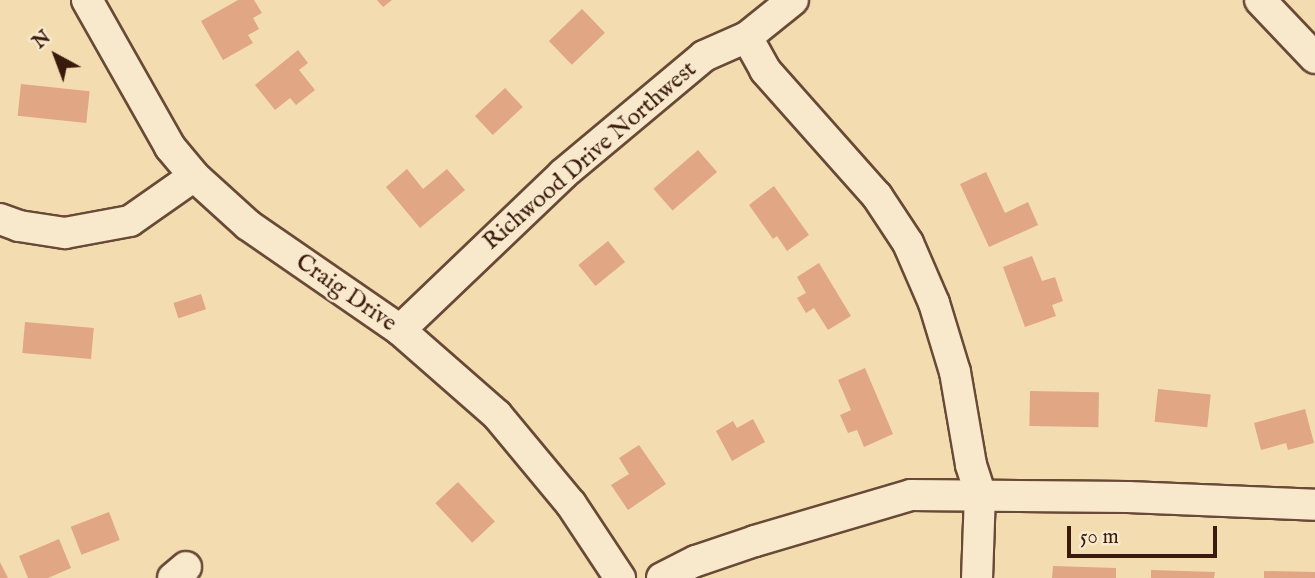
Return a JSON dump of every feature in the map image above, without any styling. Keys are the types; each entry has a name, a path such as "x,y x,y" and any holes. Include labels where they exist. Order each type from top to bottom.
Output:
{"street":[{"name":"Craig Drive","path":"87,0 170,147 194,176 248,225 400,330 497,415 571,504 620,578"},
{"name":"Richwood Drive Northwest","path":"400,330 563,174 704,56 747,37 793,0"},
{"path":"1260,0 1315,58"},
{"path":"747,37 765,70 877,196 908,243 934,303 955,372 971,465 980,493 977,578"},
{"path":"9,222 65,233 130,221 194,176"},
{"path":"662,578 696,561 755,541 911,495 980,493 1315,505"}],"building":[{"path":"238,0 254,0 262,13 253,18 259,29 248,35 253,43 223,60 201,21"},
{"path":"377,0 392,0 383,7"},
{"path":"582,9 605,33 572,65 549,41"},
{"path":"298,50 308,63 299,70 315,90 296,105 290,98 275,110 255,85"},
{"path":"21,84 90,91 86,123 18,116"},
{"path":"505,88 523,107 493,135 475,116"},
{"path":"698,150 717,172 672,211 653,189"},
{"path":"407,169 423,189 447,169 465,190 420,228 386,187"},
{"path":"986,172 1005,213 1028,202 1038,225 989,247 960,184"},
{"path":"774,186 809,235 787,251 777,236 773,239 749,205"},
{"path":"608,241 625,262 595,286 578,265"},
{"path":"1032,256 1042,281 1055,277 1063,301 1052,305 1056,316 1025,327 1003,267"},
{"path":"819,263 851,316 828,330 814,308 806,313 797,298 806,293 797,277"},
{"path":"201,294 206,309 178,318 173,303"},
{"path":"25,322 94,328 91,359 22,353"},
{"path":"865,368 893,434 864,447 857,430 848,433 840,415 851,410 838,380"},
{"path":"1158,389 1211,395 1207,427 1155,422"},
{"path":"1030,391 1099,392 1098,427 1029,426"},
{"path":"1305,409 1314,443 1288,450 1286,443 1261,450 1254,423"},
{"path":"753,419 765,442 732,461 716,431 733,421 737,428"},
{"path":"639,445 666,484 628,510 611,485 629,474 619,458"},
{"path":"458,482 495,521 472,543 435,503"},
{"path":"109,512 120,540 81,555 71,527"},
{"path":"59,539 71,568 48,578 28,578 19,556"},
{"path":"0,562 8,578 0,578"},
{"path":"1053,566 1116,568 1116,578 1052,578"},
{"path":"1151,570 1215,572 1214,578 1151,578"},
{"path":"1264,571 1315,572 1315,578 1264,578"}]}
